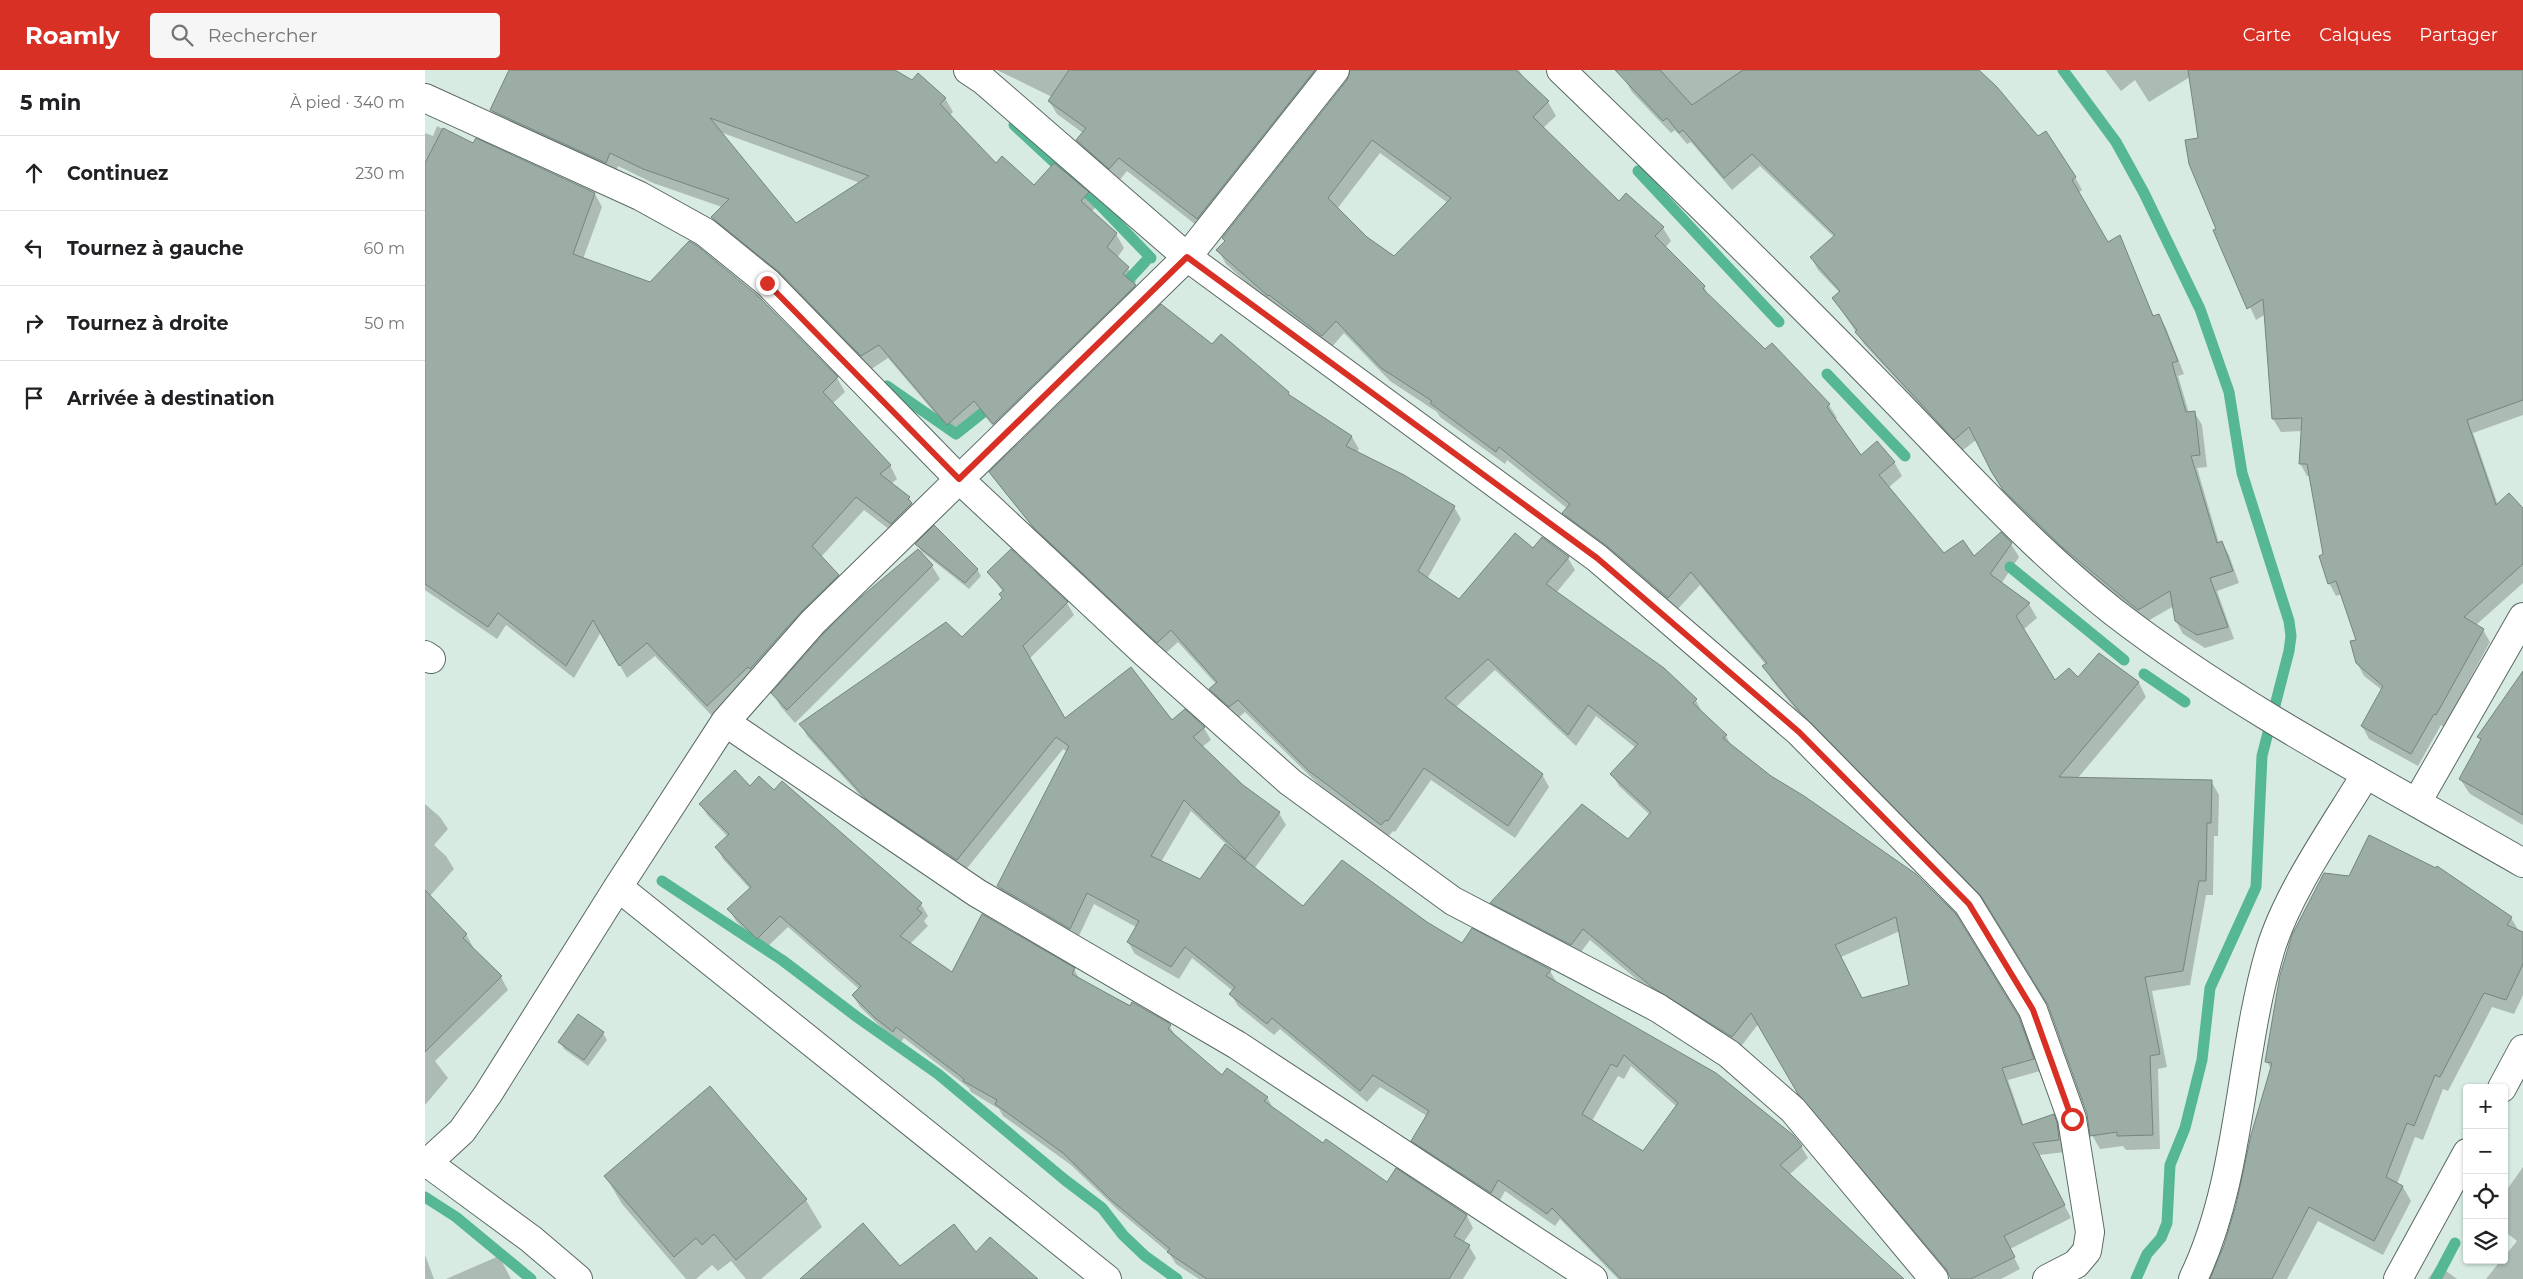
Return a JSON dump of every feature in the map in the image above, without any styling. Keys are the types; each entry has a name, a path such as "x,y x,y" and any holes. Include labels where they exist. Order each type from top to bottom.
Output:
{"street":[{"path":"968,70 983,80 1187,257 1597,558 1799,732 1969,904 2033,1010 2072,1119 2090,1232 2087,1251 2076,1264 2047,1279"},
{"path":"578,1279 531,1239 426,1163 462,1131 489,1094 617,887 725,722 813,622 1187,257 1335,70"},
{"path":"1561,70 1737,239 2051,560 2116,614 2234,696 2523,864"},
{"path":"425,98 640,196 705,232 767,283 959,479 1144,652 1290,782 1453,901 1658,1008 1729,1054 1793,1110 1934,1279"},
{"path":"2417,802 2523,617"},
{"path":"725,722 977,893 1237,1045 1593,1279"},
{"path":"2193,1279 2221,1201 2257,1003 2270,949 2289,902 2355,768"},
{"path":"617,887 1107,1279"},
{"path":"2504,1084 2523,1049"},
{"path":"2398,1279 2463,1160"}],"building":[{"path":"509,70 895,70 912,80 918,73 946,98 940,104 996,163 1002,156 1034,185 1054,163 1089,192 1081,201 1117,233 1107,247 1129,267 1123,274 1136,285 993,424 974,401 947,425 879,345 861,356 779,272 711,217 729,199 643,169 610,153 606,163 490,110","holes":["710,118 869,176 796,223"]},
{"path":"1069,70 1315,70 1197,219 1119,158 1109,169 1076,140 1086,128 1048,101"},
{"path":"1350,70 1516,70 1549,101 1533,117 1619,201 1626,193 1664,227 1655,236 1705,286 1703,289 1765,349 1772,343 1830,404 1827,407 1861,455 1877,441 1895,462 1879,475 1944,553 1963,540 1974,556 2001,532 2012,543 1990,574 2030,603 2016,616 2055,680 2069,668 2078,677 2099,653 2139,682 2059,777 2212,780 2211,823 2207,823 2206,881 2199,881 2183,971 2145,977 2160,1054 2150,1056 2153,1135 2117,1136 2117,1132 2090,1136 2087,1114 2048,1005 1981,896 1800,712 1762,666 1767,663 1691,572 1668,598 1607,546 1562,513 1570,504 1499,447 1496,452 1430,403 1432,401 1381,368 1336,321 1322,336 1268,296 1216,250 1225,241 1222,238 1347,80","holes":["1372,140 1451,198 1394,256 1367,237 1328,198"]},
{"path":"1615,70 1660,70 1692,105 1743,70 1979,70 1997,87 2038,136 2046,131 2076,177 2072,180 2108,242 2120,235 2153,316 2159,314 2178,361 2172,363 2186,412 2195,411 2200,455 2191,456 2217,543 2222,541 2233,571 2210,578 2228,627 2197,635 2175,621 2170,591 2138,610 2062,547 2003,490 1991,471 1969,427 1954,440 1855,332 1857,330 1832,298 1840,291 1810,257 1835,235 1752,154 1724,178 1683,130 1679,133 1667,118 1663,121"},
{"path":"2188,70 2523,70 2523,400 2467,420 2496,505 2509,493 2523,508 2523,564 2464,617 2484,629 2436,715 2434,714 2411,754 2361,726 2383,686 2356,663 2350,641 2356,640 2336,581 2328,584 2319,556 2323,554 2307,464 2299,464 2302,418 2272,419 2263,299 2247,309 2213,230 2216,229 2189,164 2185,140 2198,138"},
{"path":"443,128 473,143 476,138 595,193 573,254 650,282 689,241 696,245 757,295 838,377 823,392 891,465 880,474 910,497 908,499 912,503 891,524 856,497 812,546 839,575 801,612 750,669 748,667 707,706 647,643 619,666 593,620 566,666 498,613 488,627 425,584 425,163"},
{"path":"1161,304 1212,344 1221,334 1289,392 1288,394 1352,436 1346,446 1404,475 1455,506 1418,571 1459,599 1515,533 1533,548 1542,537 1569,557 1546,584 1664,668 1697,699 1693,703 1727,735 1723,738 1771,776 1804,796 1916,874 1956,914 2019,1017 2034,1059 2002,1068 2022,1125 2054,1114 2059,1140 2033,1143 2065,1205 2004,1236 2015,1257 1971,1279 1951,1279 1946,1269 1798,1094 1751,1013 1732,1037 1652,987 1583,929 1571,945 1490,903 1582,804 1628,839 1651,812 1610,774 1638,744 1588,705 1568,735 1488,659 1445,698 1543,774 1508,826 1424,768 1388,821 1386,820 1381,825 1309,771 1238,700 1229,707 1209,689 1217,682 1171,630 1157,643 1033,527 989,472","holes":["1896,917 1909,985 1862,998 1835,945"]},
{"path":"934,525 978,569 965,583 915,544"},
{"path":"918,549 933,565 787,710 771,693 824,633 861,597"},
{"path":"1011,549 1068,602 1023,646 1065,718 1131,667 1172,720 1185,709 1205,727 1193,737 1243,785 1280,812 1245,859 1184,800 1151,856 1200,879 1225,844 1303,906 1342,860 1427,922 1462,943 1472,928 1551,970 1546,976 1716,1073 1793,1135 1802,1146 1780,1165 1904,1279 1621,1279 1552,1208 1547,1214 1498,1180 1491,1193 1411,1141 1429,1111 1373,1075 1360,1091 1272,1018 1267,1024 1229,994 1235,987 1185,947 1171,967 1127,942 1139,921 1087,893 1070,929 997,886 1069,746 1056,737 957,860 867,800 799,724 946,622 962,637 1002,598 999,594 1004,590 987,572","holes":["1624,1055 1678,1103 1643,1151 1582,1114 1611,1064 1617,1067"]},
{"path":"2523,671 2523,815 2459,779 2481,739 2477,737"},
{"path":"735,770 750,786 759,776 774,790 782,781 922,903 917,909 922,913 900,936 952,972 982,914 1075,968 1072,974 1130,1006 1132,1002 1169,1023 1171,1025 1168,1029 1222,1075 1227,1068 1268,1097 1264,1101 1323,1143 1326,1139 1387,1182 1396,1168 1467,1215 1454,1236 1470,1245 1449,1279 1207,1279 1167,1252 1170,1249 1111,1200 1063,1153 995,1104 997,1100 963,1081 964,1079 896,1027 893,1032 874,1017 852,995 861,986 780,916 757,939 727,909 751,887 715,847 729,834 699,804"},
{"path":"2369,835 2436,868 2437,866 2512,917 2507,925 2523,932 2523,964 2506,1000 2484,993 2440,1077 2435,1075 2414,1126 2407,1123 2386,1177 2403,1186 2374,1241 2309,1207 2272,1279 2210,1279 2224,1245 2236,1205 2251,1135 2272,1063 2265,1062 2280,975 2292,935 2324,873 2349,876"},
{"path":"425,890 467,934 463,938 502,976 425,1052"},
{"path":"578,1014 604,1032 584,1060 558,1042"},
{"path":"710,1086 807,1199 736,1260 714,1234 702,1245 696,1238 674,1257 604,1176"},
{"path":"863,1223 900,1266 954,1224 976,1252 990,1237 1038,1279 800,1279"}],"waterway":[{"path":"2063,70 2116,142 2144,193 2200,309 2229,392 2242,473 2289,621 2291,636 2289,651 2262,756 2256,887 2210,988 2202,1060 2185,1128 2170,1165 2167,1223 2161,1238 2147,1254 2136,1279"},
{"path":"1014,125 1097,202 1151,258"},
{"path":"1638,171 1779,322"},
{"path":"1119,290 1145,262"},
{"path":"1827,374 1905,456"},
{"path":"887,386 956,434 995,403"},
{"path":"2010,567 2124,660"},
{"path":"2144,674 2185,702"},
{"path":"662,881 782,960 857,1017 938,1074 1065,1180 1102,1208 1123,1235 1145,1256 1177,1279"},
{"path":"425,1197 456,1217 531,1279"},
{"path":"2436,1279 2455,1243"}],"route":[{"path":"767,283 959,479 1187,257 1597,558 1799,732 1969,904 2033,1010 2072,1119"}]}
